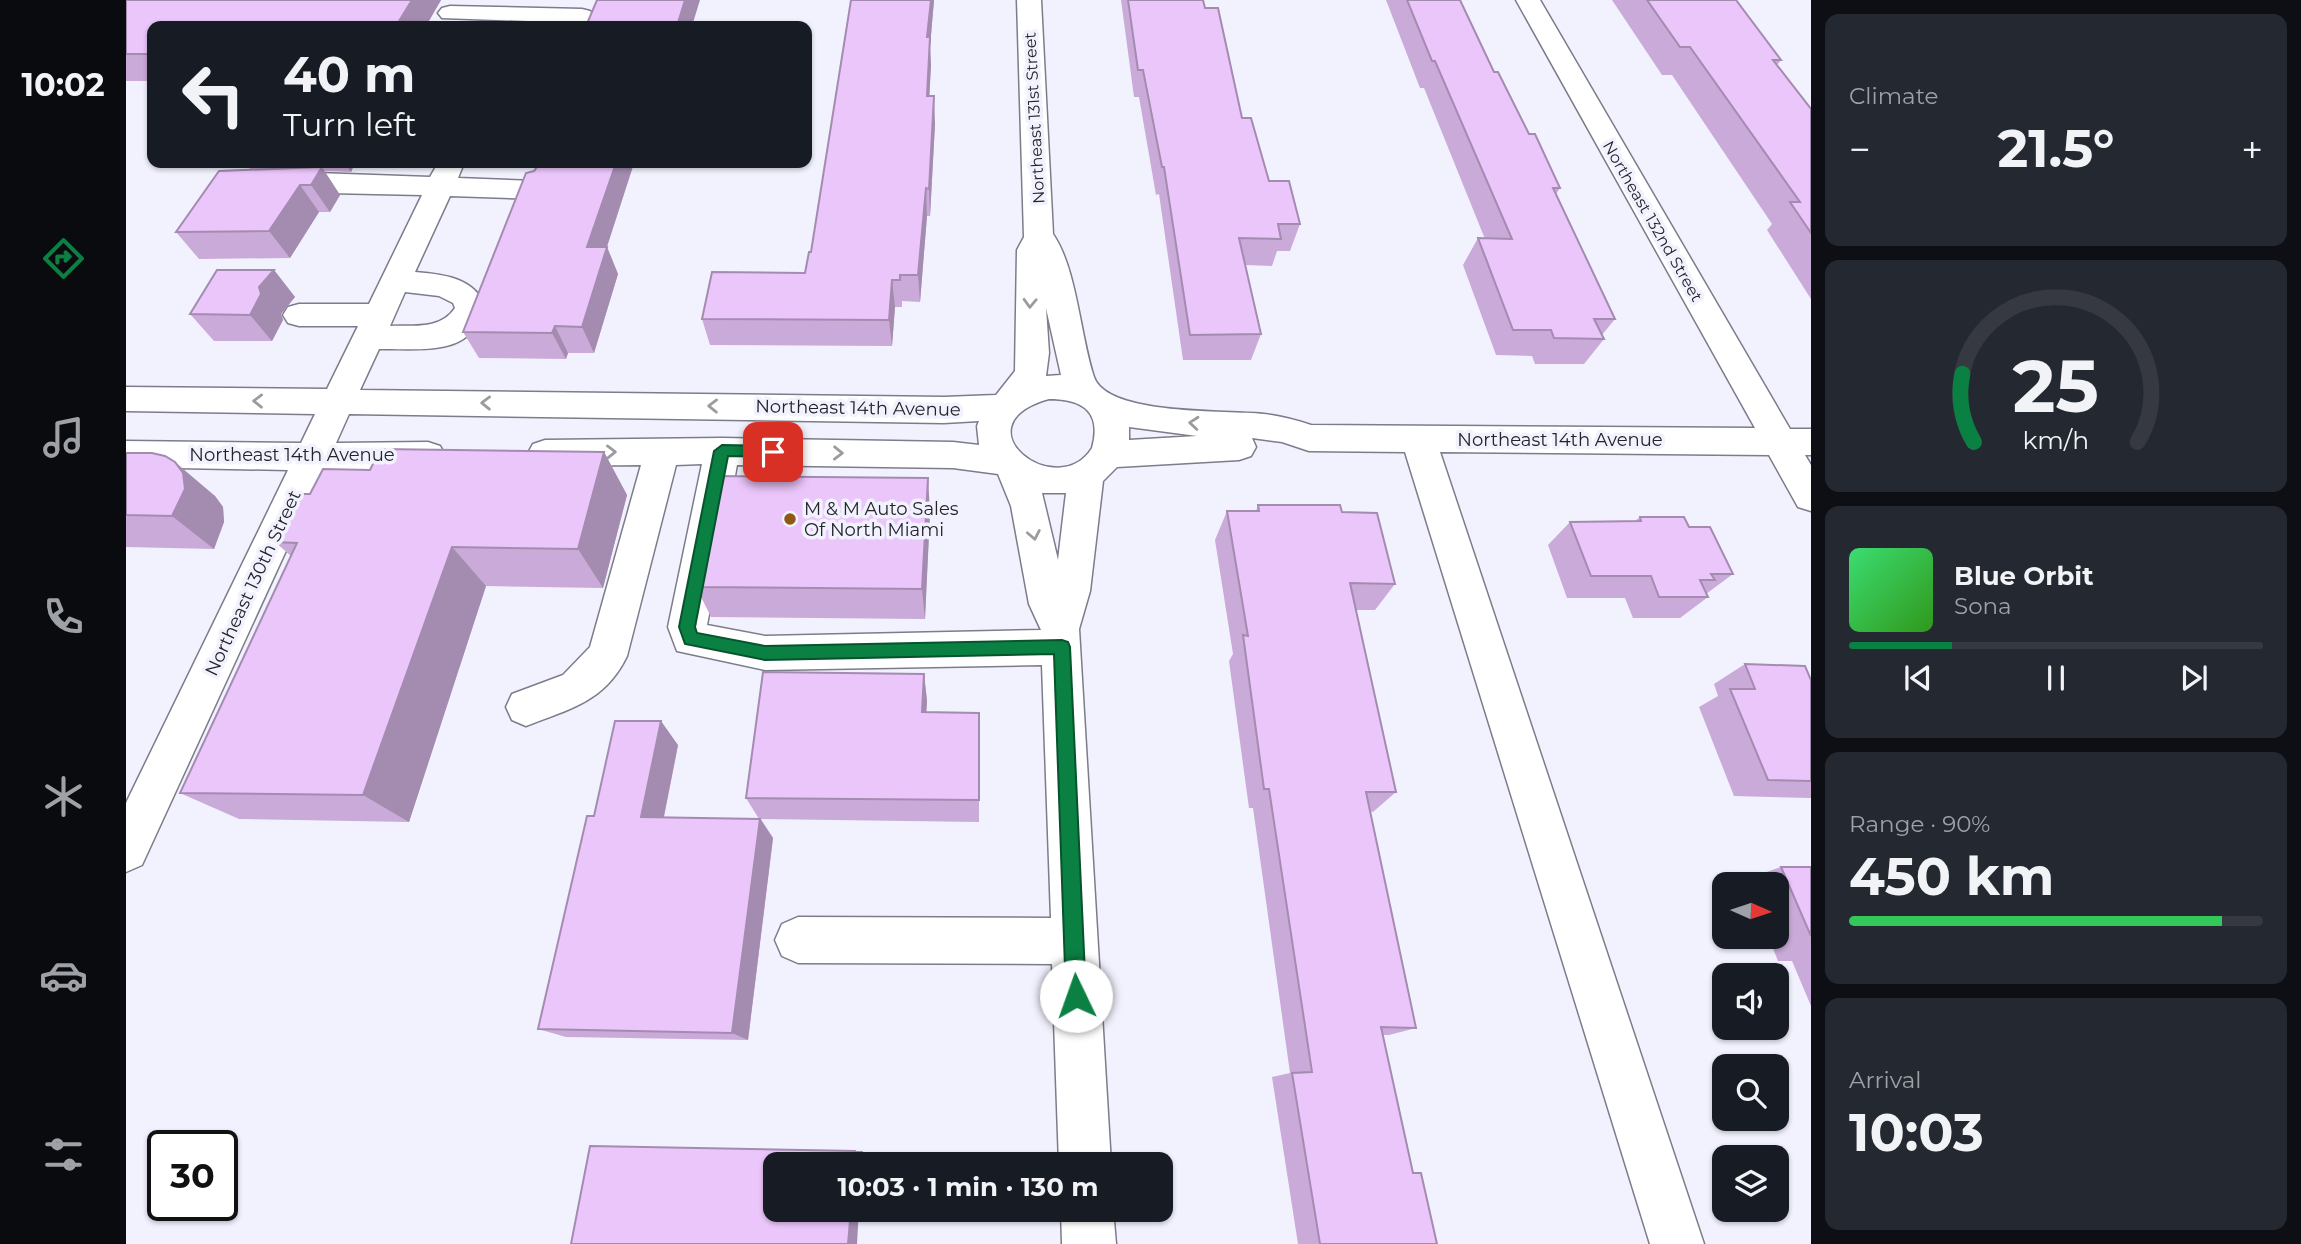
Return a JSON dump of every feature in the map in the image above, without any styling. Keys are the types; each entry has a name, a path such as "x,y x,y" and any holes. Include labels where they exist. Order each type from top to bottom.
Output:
{"street":[{"name":"Northeast 131st Street","path":"1009,401 1031,373 1032,250 1039,237 1029,0"},
{"name":"Northeast 132nd Street","path":"1528,0 1795,441 1811,497"},
{"path":"450,13 582,16"},
{"path":"260,184 445,175 535,190"},
{"name":"Northeast 130th Street","path":"126,850 445,175"},
{"name":"Northeast 131st Street","path":"1039,237 1049,250 1071,355 1093,399"},
{"path":"299,315 444,335 459,327 470,308 467,297 457,291 439,285 395,281"},
{"path":"1061,638 1072,602 1081,502 1114,435 1093,399 1049,387 1009,401 993,432 995,447 1009,465 1029,506 1048,604 1061,638 1084,1152"},
{"name":"Northeast 14th Avenue","path":"126,399 944,410 1009,401"},
{"name":"Northeast 14th Avenue","path":"1093,399 1140,417 1293,430 1309,438"},
{"name":"Northeast 14th Avenue","path":"1098,464 1294,445 1309,438 1795,441"},
{"path":"1418,438 1676,1244"},
{"path":"526,707 577,688 607,656 662,451"},
{"path":"508,454 722,451 953,455 1009,465 1034,478 1054,481 1073,480 1098,464"},
{"path":"722,451 687,627 691,639 765,653 1061,638"},
{"name":"Northeast 14th Avenue","path":"126,454 312,457 466,454"},
{"path":"798,940 1073,941"},
{"path":"1088,1222 1089,1244"}],"building":[{"path":"126,0 412,0 399,21 147,21 147,54 126,54"},
{"path":"597,0 685,0 679,21 588,21"},
{"path":"851,0 931,0 927,37 930,37 927,96 934,96 929,189 926,188 918,275 900,275 900,280 892,280 889,320 702,319 712,272 805,273 811,252"},
{"path":"1128,0 1203,0 1205,8 1218,8 1242,118 1251,118 1269,181 1289,181 1300,224 1278,224 1281,239 1239,238 1261,334 1190,335 1164,167 1143,70 1138,70"},
{"path":"1407,0 1460,0 1494,72 1498,72 1529,134 1535,134 1560,188 1553,188 1615,319 1594,319 1604,339 1554,338 1551,330 1513,330 1478,238 1512,239"},
{"path":"1647,0 1736,0 1781,60 1773,60 1811,109 1811,233 1790,202 1800,202 1690,47 1680,47"},
{"path":"321,168 311,185 300,185 269,231 176,232 219,171"},
{"path":"536,168 614,168 587,247 607,247 582,327 555,326 552,333 463,332 526,173"},
{"path":"217,270 274,270 259,287 261,294 250,315 190,314"},
{"path":"380,449 604,452 578,549 452,547 363,795 180,793 297,543 275,542 299,494 310,494 323,469 370,470"},
{"path":"126,453 152,453 175,462 183,473 185,489 172,516 126,515"},
{"path":"719,476 928,478 922,589 696,587"},
{"path":"1258,505 1340,505 1342,512 1377,513 1395,584 1350,583 1396,792 1366,792 1416,1028 1381,1027 1413,1173 1421,1173 1437,1244 1320,1244 1292,1073 1312,1072 1269,789 1264,789 1243,635 1248,636 1227,511 1259,511"},
{"path":"1640,517 1684,517 1689,527 1710,527 1733,574 1711,574 1715,580 1700,580 1708,597 1659,597 1651,576 1591,576 1570,522 1641,521"},
{"path":"1745,664 1805,666 1811,680 1811,781 1768,780 1730,689 1755,689"},
{"path":"763,672 924,674 922,712 979,713 979,800 746,798"},
{"path":"615,721 661,721 641,817 760,819 732,1033 538,1029 587,816 594,816"},
{"path":"1781,867 1811,867 1811,936 1789,885 1789,872 1783,872"},
{"path":"590,1146 855,1151 763,1152 763,1222 850,1222 848,1244 571,1244"}],"place":[{"name":"M & M Auto Sales Of North Miami","path":"790,519"}],"route":[{"path":"773,452 722,451 687,627 691,639 765,653 1062,647 1076,996"}]}
